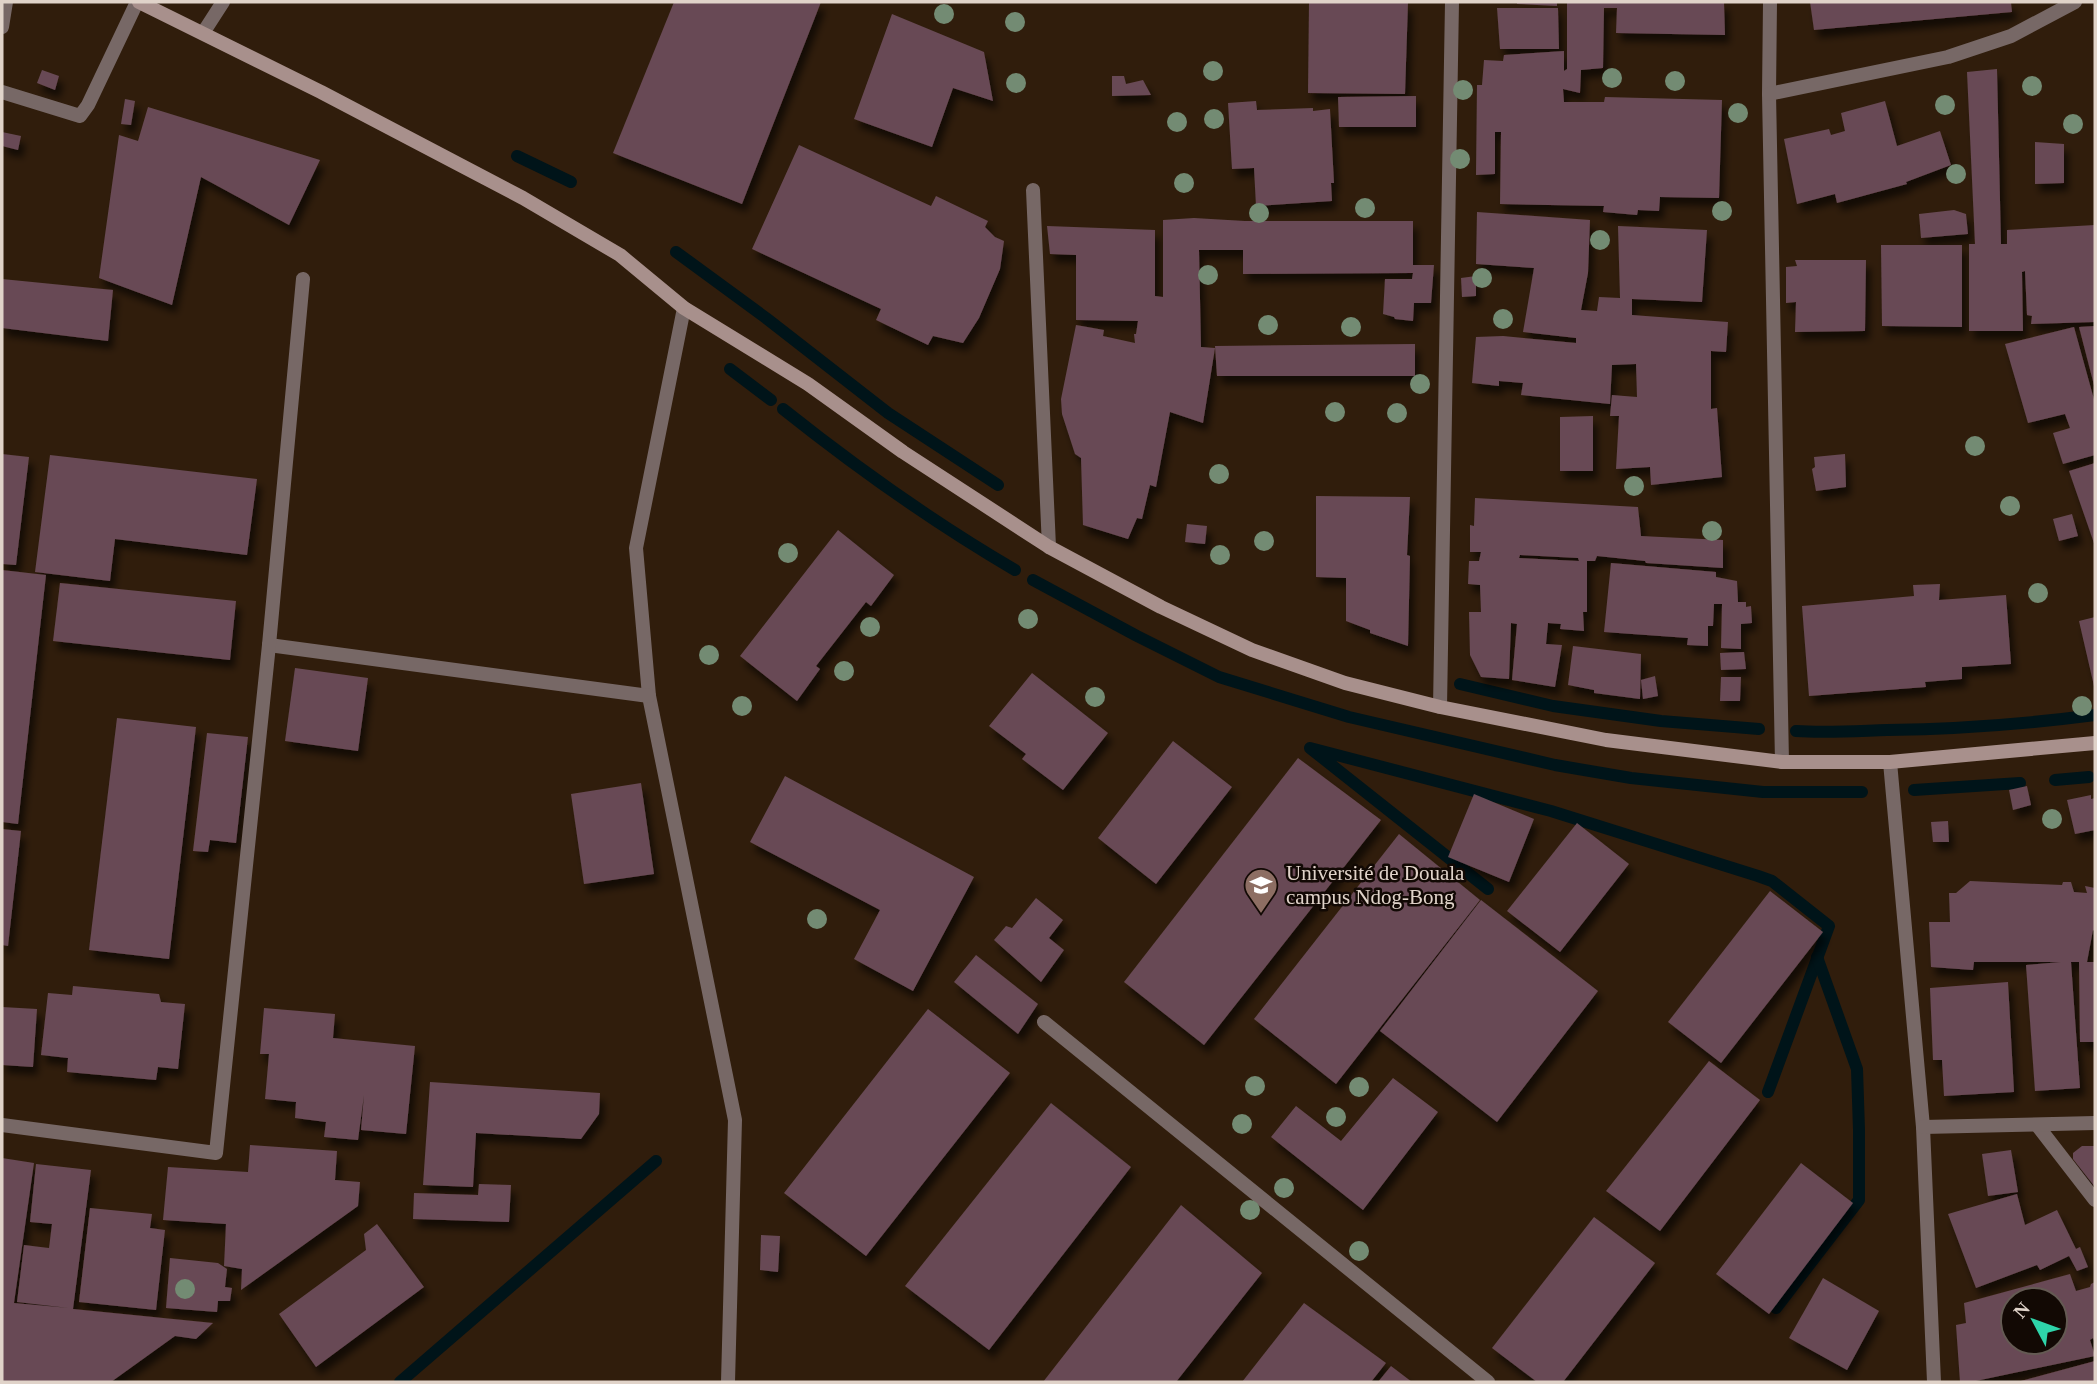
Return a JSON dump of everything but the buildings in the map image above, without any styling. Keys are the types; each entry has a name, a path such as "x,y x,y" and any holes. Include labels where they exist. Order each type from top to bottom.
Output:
{"main road":[{"path":"138,2 321,92 523,198 620,255 684,308 808,384 904,452 1049,547 1161,607 1252,650 1345,683 1440,707 1606,740 1782,762 1890,762 2095,743"}],"street":[{"path":"2,27 6,2"},
{"path":"2,92 80,116 88,105 138,2"},
{"path":"203,33 223,2"},
{"path":"1440,707 1452,2"},
{"path":"1770,2 1769,94 1782,762"},
{"path":"1769,94 1948,57 2011,36 2075,2"},
{"path":"1033,190 1049,547"},
{"path":"2,1125 216,1153 269,645 303,279"},
{"path":"684,308 636,548 649,696 734,1120 728,1382"},
{"path":"269,645 649,696"},
{"path":"1890,762 1923,1127 1934,1382"},
{"path":"1044,1022 1488,1382"},
{"path":"1923,1127 2095,1122"},
{"path":"2037,1125 2095,1200"}],"waterway":[{"path":"517,156 571,182"},
{"path":"676,252 888,413 998,485"},
{"path":"730,369 771,400"},
{"path":"783,409 896,494 1015,570"},
{"path":"1033,580 1219,677 1349,717 1555,765 1631,778 1763,792 1862,792"},
{"path":"1460,684 1553,706 1661,721 1759,729"},
{"path":"1796,731 1965,727 2095,715"},
{"path":"1488,889 1310,748 1551,811 1772,881 1829,926 1768,1092"},
{"path":"2055,780 2089,777"},
{"path":"1914,790 2020,783"},
{"path":"1776,1308 1859,1200 1857,1069 1817,957"},
{"path":"400,1382 656,1161"}],"place":[{"name":"Université de Douala campus Ndog-Bong","path":"1261,915"}]}
